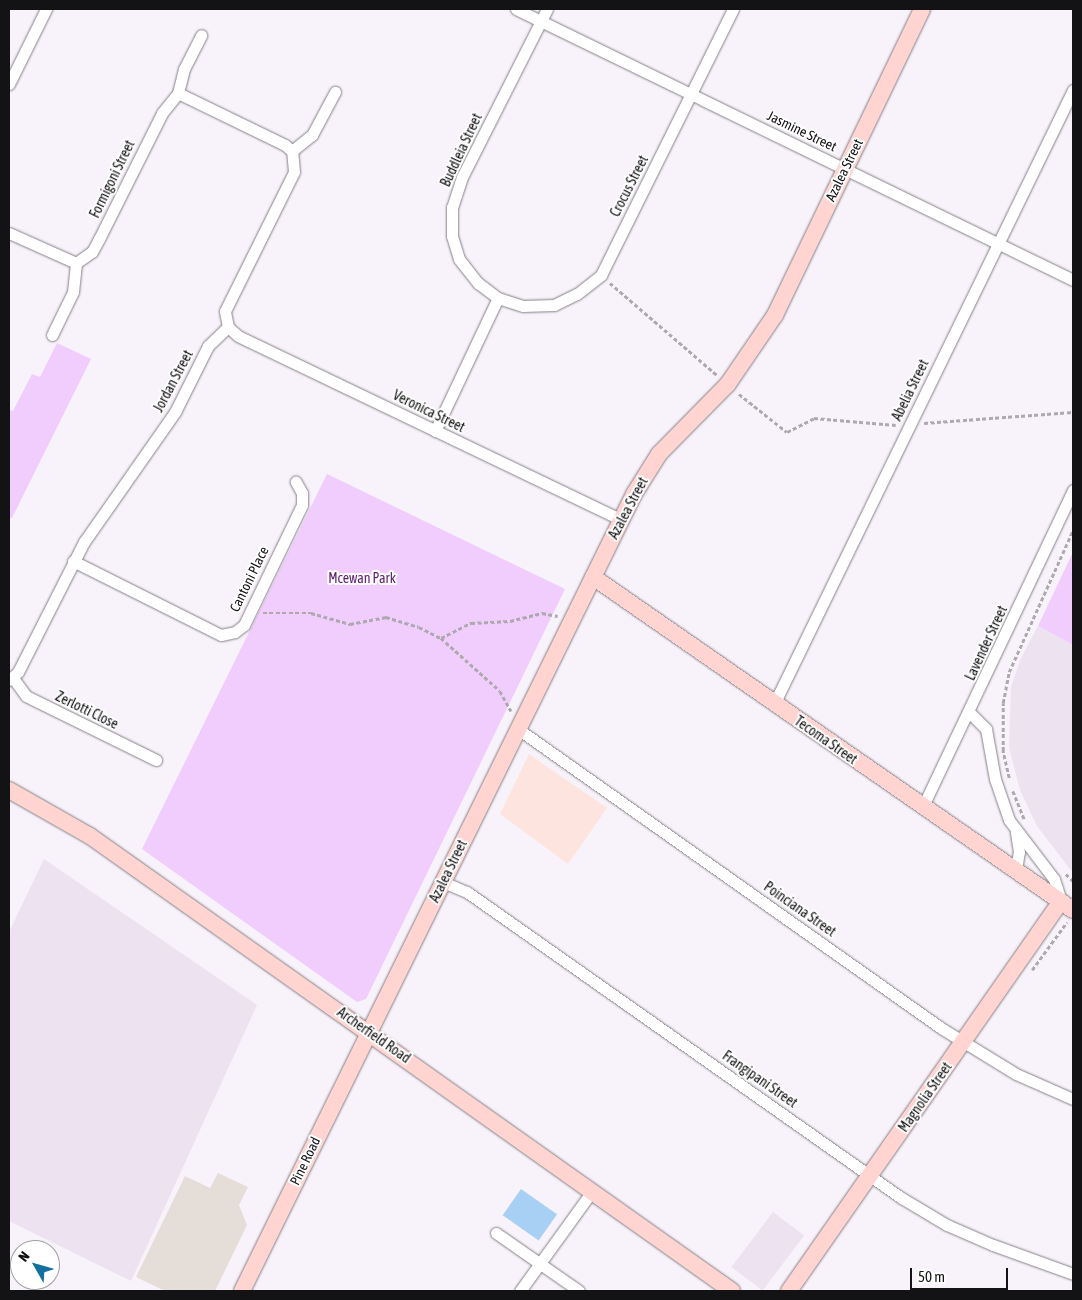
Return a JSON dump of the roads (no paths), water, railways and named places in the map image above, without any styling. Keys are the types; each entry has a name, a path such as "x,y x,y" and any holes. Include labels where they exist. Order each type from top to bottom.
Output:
{"street":[{"path":"9,84 46,9"},
{"name":"Jasmine Street","path":"516,9 693,93 1073,280"},
{"name":"Buddleia Street","path":"498,298 478,283 459,259 452,236 452,207 462,177 546,9"},
{"name":"Crocus Street","path":"498,298 523,306 554,305 578,294 601,275 693,93 733,9"},
{"name":"Azalea Street","path":"370,1032 620,520 659,454 728,384 776,315 922,9"},
{"name":"Formigoni Street","path":"76,263 92,252 162,113 178,93 184,69 201,35"},
{"name":"Abelia Street","path":"774,704 1073,90"},
{"path":"292,151 312,135 335,92"},
{"path":"178,93 285,145 292,151 294,172 225,311 228,327"},
{"path":"9,233 76,263 73,292 52,335"},
{"path":"435,431 498,298"},
{"name":"Veronica Street","path":"228,327 238,336 620,520"},
{"name":"Jordan Street","path":"11,679 73,561 175,412 208,346 228,327"},
{"name":"Cantoni Place","path":"73,561 221,635 235,632 244,625 302,504 302,493 296,482"},
{"name":"Lavender Street","path":"923,806 970,713 1073,490"},
{"name":"Tecoma Street","path":"593,578 1067,906"},
{"name":"Zerlotti Close","path":"11,679 26,696 156,760"},
{"path":"970,713 986,729 995,779 1015,830 1020,852 1016,870"},
{"name":"Poinciana Street","path":"518,728 964,1042 1016,1074 1073,1100"},
{"name":"Archerfield Road","path":"9,790 83,832 370,1032 732,1291"},
{"path":"1015,830 1054,879 1067,906"},
{"name":"Frangipani Street","path":"443,882 467,892 870,1175 947,1225 1073,1274"},
{"name":"Magnolia Street","path":"789,1291 964,1042 1067,906"},
{"name":"Pine Road","path":"242,1291 370,1032"},
{"path":"520,1291 592,1191"},
{"path":"496,1233 579,1291"}],"water":[{"path":"521,1189 557,1214 539,1240 503,1215"}],"park label":[{"name":"Mcewan Park","path":"362,578"}]}
